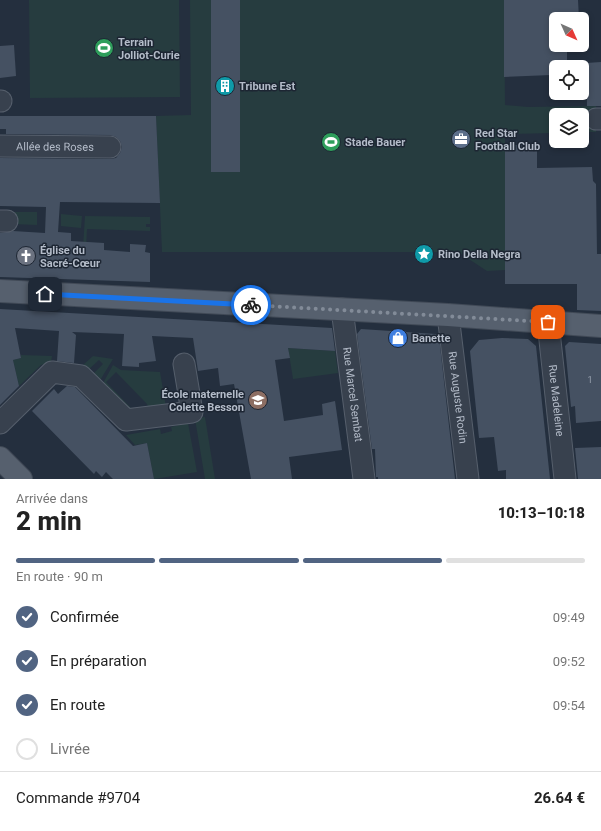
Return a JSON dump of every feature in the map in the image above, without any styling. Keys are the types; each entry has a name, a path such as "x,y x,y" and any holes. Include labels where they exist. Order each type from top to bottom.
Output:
{"main road":[{"path":"0,291 448,315 601,326"},
{"path":"0,458 21,479"}],"street":[{"name":"Allée des Roses","path":"0,146 110,147"},
{"name":"Rue Marcel Sembat","path":"342,309 364,479"},
{"name":"Rue Auguste Rodin","path":"448,315 468,479"},
{"name":"Rue Madeleine","path":"548,322 565,479"},
{"path":"0,423 52,372 81,376 126,420 192,412 184,364"}],"green space":[{"name":"Terrain Jolliot-Curie","path":"29,0 179,0 180,97 30,98"},
{"name":"Stade Bauer","path":"190,0 504,0 505,105 528,107 596,106 596,132 589,132 589,108 549,108 549,133 505,134 505,270 487,271 458,252 162,252 156,116 191,115"},
{"path":"15,212 37,212 37,225 12,224 12,215"},
{"path":"61,214 82,216 81,228 61,226"},
{"path":"85,216 150,217 150,224 146,224 146,227 150,227 150,231 87,229 86,248 83,247"},
{"path":"288,348 335,351 338,373 293,379"},
{"path":"21,355 52,356 51,362 41,365 19,386 13,360 21,358"},
{"path":"93,356 113,359 99,382 92,375 103,364 99,360 88,370 83,365"},
{"path":"113,365 121,370 160,372 166,407 149,410 147,404 116,372 106,382 131,408 131,410 102,385"},
{"path":"205,417 215,479 205,479 195,419"},
{"path":"188,423 197,472 154,479 147,443 135,445 126,435 160,429 161,434 172,431 171,427"}],"building":[{"name":"Tribune Est","path":"211,0 240,0 240,172 211,172"},
{"path":"504,0 578,0 579,12 549,12 549,52 567,52 567,60 549,60 549,75 504,77"},
{"path":"14,45 16,76 0,78 0,46"},
{"path":"601,62 601,106 587,106 587,100 589,100 589,63"},
{"path":"0,116 156,116 160,203 60,202 58,232 71,233 71,241 104,243 104,250 130,252 130,244 146,245 145,252 150,253 150,282 0,277 0,233 13,231 45,233 46,207 0,206 0,158 110,159 116,158 122,147 120,141 116,137 110,135 6,134 6,129 0,129"},
{"path":"505,145 537,145 537,168 592,167 593,181 596,184 597,254 601,254 601,311 577,310 577,284 505,284"},
{"path":"0,309 332,328 335,351 288,348 290,358 275,360 284,421 323,415 322,404 335,401 342,450 289,457 292,479 251,479 234,384 220,386 218,368 198,371 193,338 152,336 156,361 139,363 139,367 122,366 124,334 72,332 76,335 74,363 57,361 59,331 15,328 21,358 13,360 19,386 0,405"},
{"path":"361,329 436,334 439,337 455,479 378,479 378,477 376,477 375,449 372,449 357,334"},
{"path":"502,338 528,339 536,346 550,479 506,479 506,470 498,471 494,437 479,438 470,351 479,340"},
{"path":"569,342 601,344 601,421 576,423 575,406 571,407 565,346"},
{"path":"67,386 75,387 133,446 147,443 154,479 113,479 106,472 102,477 96,471 94,474 32,411 54,389 58,394"},
{"path":"601,447 601,479 578,479 575,448"}],"way so far":[{"path":"251,305 403,312 548,322"}],"place":[{"name":"Terrain Jolliot-Curie","path":"104,48"},
{"name":"Tribune Est","path":"225,86"},
{"name":"Red Star Football Club","path":"461,139"},
{"name":"Stade Bauer","path":"331,142"},
{"name":"Rino Della Negra","path":"424,254"},
{"name":"Église du Sacré-Cœur","path":"26,256"},
{"name":"Banette","path":"398,338"},
{"name":"École maternelle Colette Besson","path":"258,400"}],"route":[{"path":"45,294 176,301 183,300 251,305"}]}
